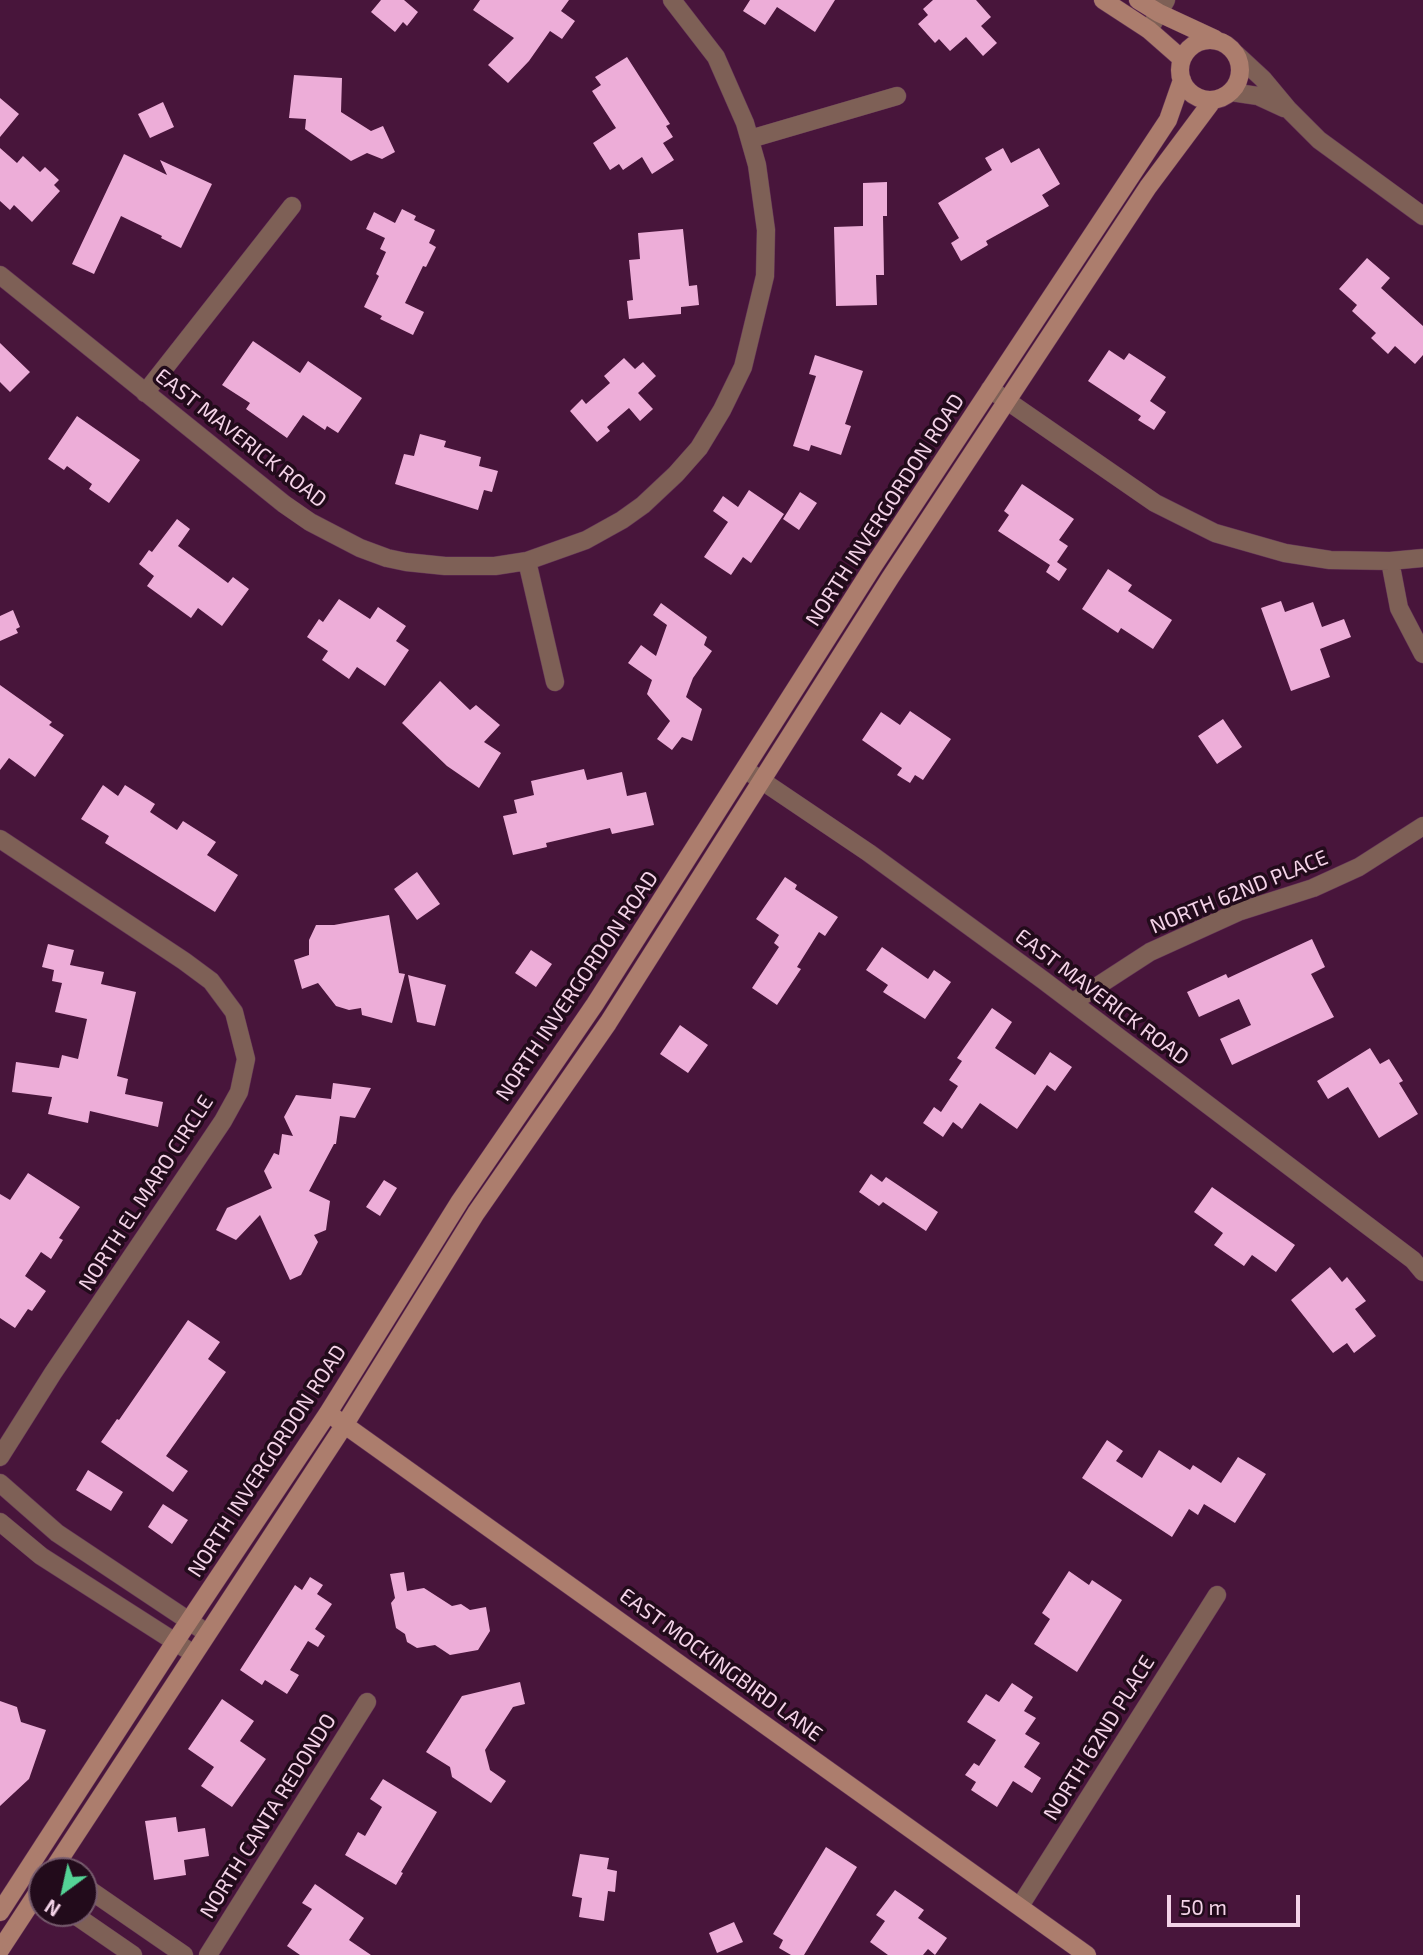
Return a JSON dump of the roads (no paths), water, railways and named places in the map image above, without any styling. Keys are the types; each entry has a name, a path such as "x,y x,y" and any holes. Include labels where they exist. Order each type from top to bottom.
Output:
{"street":[{"name":"EAST MAVERICK ROAD","path":"0,275 284,504 310,522 360,548 387,558 445,566 495,566 527,561 586,540 643,505 699,448 743,367 765,276 766,230 757,165 745,123 716,57 672,0"},
{"path":"1103,0 1149,30 1182,60 1192,45 1200,41 1219,41"},
{"path":"1138,0 1162,7 1226,43 1319,140 1423,216"},
{"path":"1149,30 1162,7"},
{"path":"1231,92 1238,84 1241,74 1236,54"},
{"name":"NORTH INVERGORDON ROAD","path":"0,1912 328,1413 460,1200 595,1004 874,565 1168,120 1182,80 1182,60"},
{"path":"1182,80 1194,95 1213,100"},
{"path":"1231,92 1258,96 1288,109"},
{"name":"NORTH INVERGORDON ROAD","path":"64,1857 207,1633 345,1424 476,1213 608,1023 1006,400 1148,187 1213,100 1223,98 1231,92"},
{"path":"750,139 897,96"},
{"path":"145,393 292,206"},
{"path":"990,389 1155,503 1215,533 1241,542 1330,560 1390,561 1423,558"},
{"path":"527,561 555,682"},
{"path":"1390,561 1399,608 1423,654"},
{"name":"EAST MAVERICK ROAD","path":"746,770 880,860 1073,1002 1413,1260 1423,1272"},
{"name":"NORTH 62ND PLACE","path":"1073,1002 1150,952 1238,912 1313,888 1359,867 1423,826"},
{"name":"NORTH EL MARO CIRCLE","path":"0,839 211,981 234,1012 246,1059 239,1092 223,1121 53,1373 0,1457"},
{"name":"EAST MOCKINGBIRD LANE","path":"328,1413 1087,1955"},
{"path":"0,1483 57,1533 207,1633"},
{"path":"0,1522 41,1556 194,1654"},
{"name":"NORTH 62ND PLACE","path":"1020,1906 1217,1595"},
{"name":"NORTH CANTA REDONDO","path":"208,1955 367,1702"},
{"path":"21,1877 28,1881"},
{"path":"98,1896 184,1955"},
{"path":"0,1950 28,1908"},
{"path":"92,1927 132,1955"}]}
